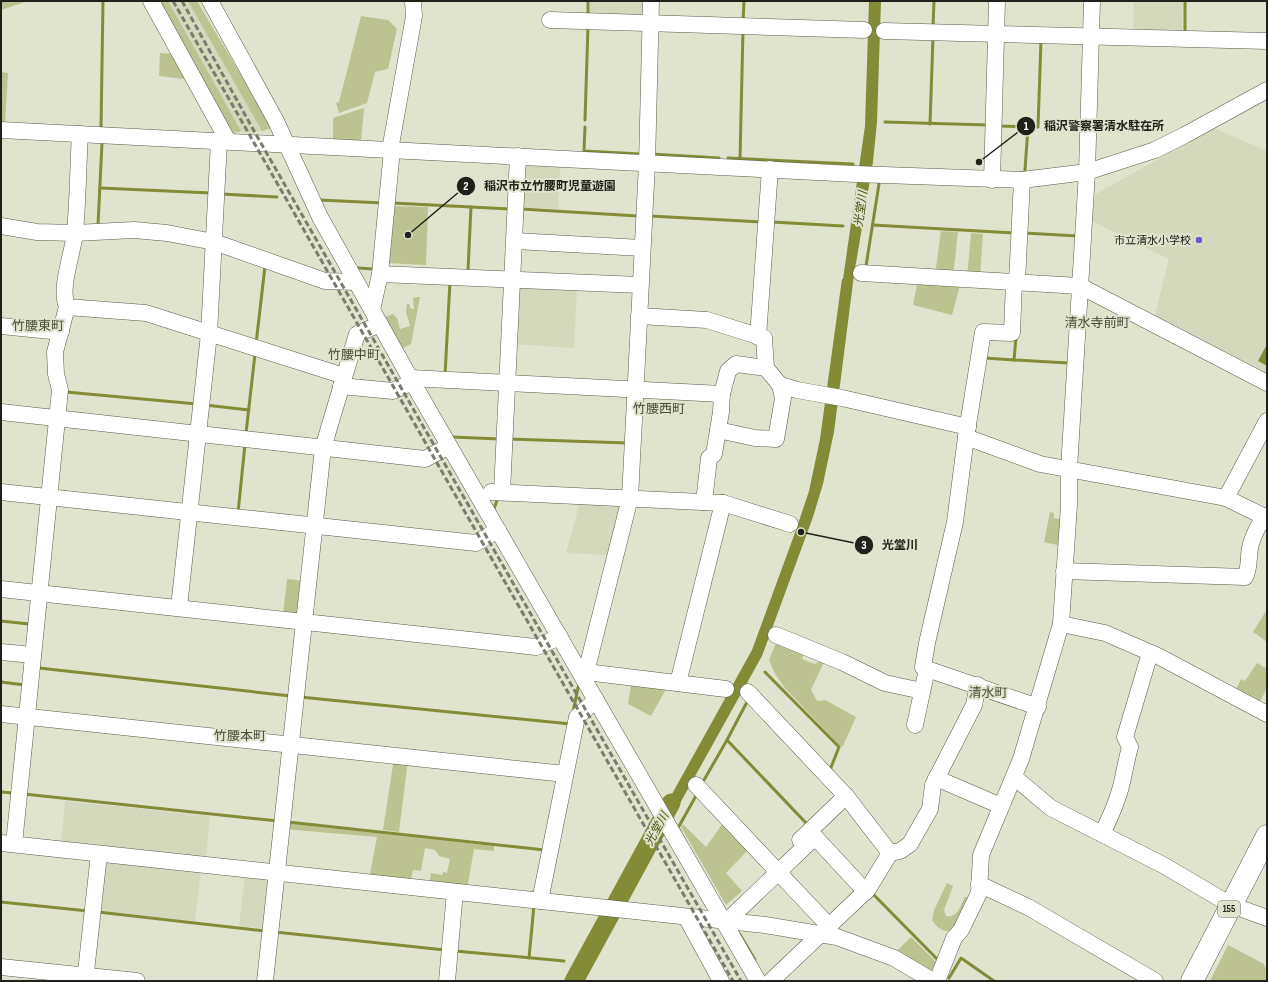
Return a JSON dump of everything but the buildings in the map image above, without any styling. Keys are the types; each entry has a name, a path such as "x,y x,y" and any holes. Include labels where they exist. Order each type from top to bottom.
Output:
{"highway":[{"name":"155","path":"1192,981 1267,836"}],"street":[{"path":"151,1 224,141 214,242 209,334 179,607"},
{"path":"210,1 276,121 310,198 356,282 560,637 585,676 596,700 669,828 760,981 825,930 866,892 890,853 900,851 910,844 930,809 933,785 974,705 978,685"},
{"path":"265,981 323,448 357,334 376,317 391,150 414,16 413,1"},
{"path":"585,676 630,498 647,164 651,1"},
{"path":"992,180 997,1"},
{"path":"937,981 954,938 961,930 979,893 981,855 1014,777 1038,706 1061,624 1087,172 1092,1"},
{"path":"550,20 864,30"},
{"path":"884,31 1267,41"},
{"path":"1,130 518,156 647,164 874,175 1022,180 1087,172 1155,150 1263,96"},
{"path":"80,134 75,233 66,283 65,302 67,307 55,352 56,374 60,390 49,497 26,716 7,844 686,917 724,919 825,930"},
{"path":"502,492 518,156"},
{"path":"758,337 770,169"},
{"path":"1022,180 1012,333 983,332 967,432 955,522 927,643 923,667 1038,706"},
{"path":"1,226 37,232 75,233 134,230 167,233 214,242 325,281 356,282"},
{"path":"515,242 642,248"},
{"path":"861,273 1080,286 1267,383"},
{"path":"380,274 640,285"},
{"path":"67,307 146,314 209,334 343,381 392,391 411,380 508,382 722,394"},
{"path":"639,316 707,320 764,338 766,368 780,385 783,398 776,439 755,438 718,430"},
{"path":"1,326 61,332"},
{"path":"704,502 709,458 714,454 722,394 728,371 736,364 766,368"},
{"path":"780,385 797,390 842,398 967,432 1040,464 1226,498 1266,517 1254,535 1249,550 1248,572 1245,577 1064,571"},
{"path":"1,412 425,459 449,446"},
{"path":"1226,498 1267,421"},
{"path":"476,491 723,503 790,524"},
{"path":"1,492 476,543 498,530"},
{"path":"678,683 723,503"},
{"path":"1,589 179,607 536,647 560,637"},
{"path":"1061,624 1105,633 1150,653 1267,714"},
{"path":"776,635 842,662 885,683 922,691"},
{"path":"1,652 32,655"},
{"path":"1102,834 1113,812 1124,777 1124,767 1130,747 1125,737 1150,653"},
{"path":"916,725 927,669"},
{"path":"585,676 678,683 726,689"},
{"path":"748,692 846,796 890,853"},
{"path":"540,901 577,717 596,700"},
{"path":"1,714 565,774"},
{"path":"1014,777 1051,808 1163,865 1232,905 1267,918"},
{"path":"936,778 1001,806"},
{"path":"696,785 775,869 825,930 837,938 894,958 933,981"},
{"path":"724,919 846,796"},
{"path":"775,869 815,837 866,892"},
{"path":"85,978 99,854"},
{"path":"979,884 1028,907 1155,981"},
{"path":"446,981 455,892"},
{"path":"686,917 722,981"},
{"path":"1,967 85,978 137,981"}],"shaded area":[{"path":"1,1 28,1 1,10"},
{"path":"155,1 197,1 272,128 262,131 231,133"},
{"path":"155,1 168,1 241,131 231,133"},
{"path":"188,1 197,1 272,128 262,131"},
{"path":"590,1 648,1 647,17 590,19"},
{"path":"1134,1 1183,1 1182,34 1133,33"},
{"path":"361,16 388,20 397,29 388,69 375,72 367,103 339,113 336,103 339,102"},
{"path":"160,53 178,54 186,75 184,79 159,76"},
{"path":"1,72 8,73 5,123 1,123"},
{"path":"364,108 361,141 333,140 333,118"},
{"name":"市立清水小学校","path":"1214,128 1267,151 1267,378 1154,319 1169,259 1092,221 1094,197 1096,194"},
{"path":"523,164 560,166 558,209 519,207"},
{"path":"392,206 428,207 426,265 386,263"},
{"path":"941,231 958,232 953,276 935,275"},
{"path":"971,233 983,234 980,277 967,277"},
{"path":"918,279 961,282 952,315 913,305"},
{"path":"516,288 577,288 574,348 513,344"},
{"path":"420,297 411,344 403,348 396,343 385,321 385,317 393,314 397,318 400,329 410,326 406,312 407,304 409,304 411,309 414,309 413,298"},
{"path":"580,502 622,504 609,555 566,553"},
{"path":"1050,512 1054,513 1054,518 1064,520 1062,546 1044,542"},
{"path":"287,579 306,581 302,615 283,616"},
{"path":"1266,611 1267,613 1267,642 1253,632"},
{"path":"776,643 805,652 802,659 815,664 820,660 824,662 811,690 817,701 825,700 856,717 843,746 841,747 785,688 775,674 769,660"},
{"path":"1257,663 1265,668 1267,664 1267,688 1259,704 1235,691 1241,679 1245,681"},
{"path":"631,685 666,689 651,716 628,704"},
{"path":"394,758 408,760 399,832 383,830"},
{"path":"65,801 210,816 206,859 61,844"},
{"path":"725,820 751,847 726,873 742,891 726,905 681,827 683,824 706,847"},
{"path":"285,823 494,846 494,851 474,849 467,890 429,885 431,873 442,875 443,872 447,873 450,859 439,856 435,850 425,848 421,871 413,870 410,883 369,879 377,837 284,829"},
{"path":"101,859 201,870 195,921 95,910"},
{"path":"245,875 274,878 269,929 239,926"},
{"path":"947,883 953,886 944,910 946,916 956,913 965,897 969,897 955,930 944,931 936,926 932,920 934,910"},
{"path":"911,937 936,962 931,972 897,951"},
{"path":"1228,945 1264,964 1267,973 1266,981 1210,981"}],"water":[{"path":"869,1 881,1 877,122 873,162 854,275 834,432 823,484 813,517 762,656 669,823 662,812 752,650 809,491 820,439 865,126"},
{"path":"1267,344 1267,366 1258,361"}],"waterway":[{"path":"101,128 103,1"},
{"path":"588,1 588,17"},
{"path":"743,22 744,1"},
{"path":"933,27 934,1"},
{"path":"1185,1 1185,33"},
{"path":"585,120 588,26"},
{"path":"740,159 743,30"},
{"path":"930,124 933,37"},
{"path":"998,126 1038,127 1041,41"},
{"path":"885,122 988,125"},
{"path":"585,127 584,151 641,154"},
{"path":"1025,170 1028,127"},
{"path":"98,225 102,143"},
{"path":"651,154 719,158"},
{"path":"728,158 853,164"},
{"path":"866,266 879,184"},
{"path":"100,188 211,193"},
{"path":"221,194 277,197"},
{"path":"319,200 383,203"},
{"path":"393,203 511,209"},
{"path":"468,270 471,207"},
{"path":"521,209 638,216"},
{"path":"650,216 762,222"},
{"path":"772,222 843,226"},
{"path":"873,225 1014,233"},
{"path":"1024,233 1078,236"},
{"path":"256,344 265,266"},
{"path":"358,268 374,269"},
{"path":"445,375 450,282"},
{"path":"1016,337 1014,360 1068,363"},
{"path":"246,433 255,354"},
{"path":"985,358 1014,360"},
{"path":"66,392 197,404"},
{"path":"205,405 249,410"},
{"path":"452,437 500,439"},
{"path":"509,439 627,443"},
{"path":"238,513 245,444"},
{"path":"494,509 498,497"},
{"path":"1,621 29,624"},
{"path":"39,668 291,696"},
{"path":"765,672 839,747 830,770"},
{"path":"1,682 25,685"},
{"path":"573,712 579,683"},
{"path":"300,697 571,724"},
{"path":"748,700 727,740 807,824"},
{"path":"704,780 727,740"},
{"path":"1,792 13,793"},
{"path":"24,794 278,821"},
{"path":"680,831 678,828 697,794"},
{"name":"光堂川","path":"574,981 671,803"},
{"path":"288,822 545,850"},
{"path":"872,893 937,959"},
{"path":"1,902 88,911"},
{"path":"529,958 534,905"},
{"path":"98,912 265,931"},
{"path":"275,932 445,950"},
{"path":"739,933 755,960"},
{"path":"455,951 564,961"},
{"path":"949,978 961,958 994,981"},
{"name":"光堂川","path":"577,963 582,966"}],"railway":[{"path":"173,1 733,981"},
{"path":"182,1 254,131 741,981"}],"place":[{"name":"稲沢警察署清水駐在所","path":"979,162"},
{"name":"稲沢市立竹腰町児童遊園","path":"408,235"},
{"name":"市立清水小学校","path":"1199,240"},
{"name":"光堂川","path":"801,532"}],"district":[{"name":"清水寺前町","path":"1097,323"},
{"name":"竹腰東町","path":"38,326"},
{"name":"竹腰中町","path":"354,355"},
{"name":"竹腰西町","path":"659,409"},
{"name":"清水町","path":"988,693"},
{"name":"竹腰本町","path":"240,736"}]}
